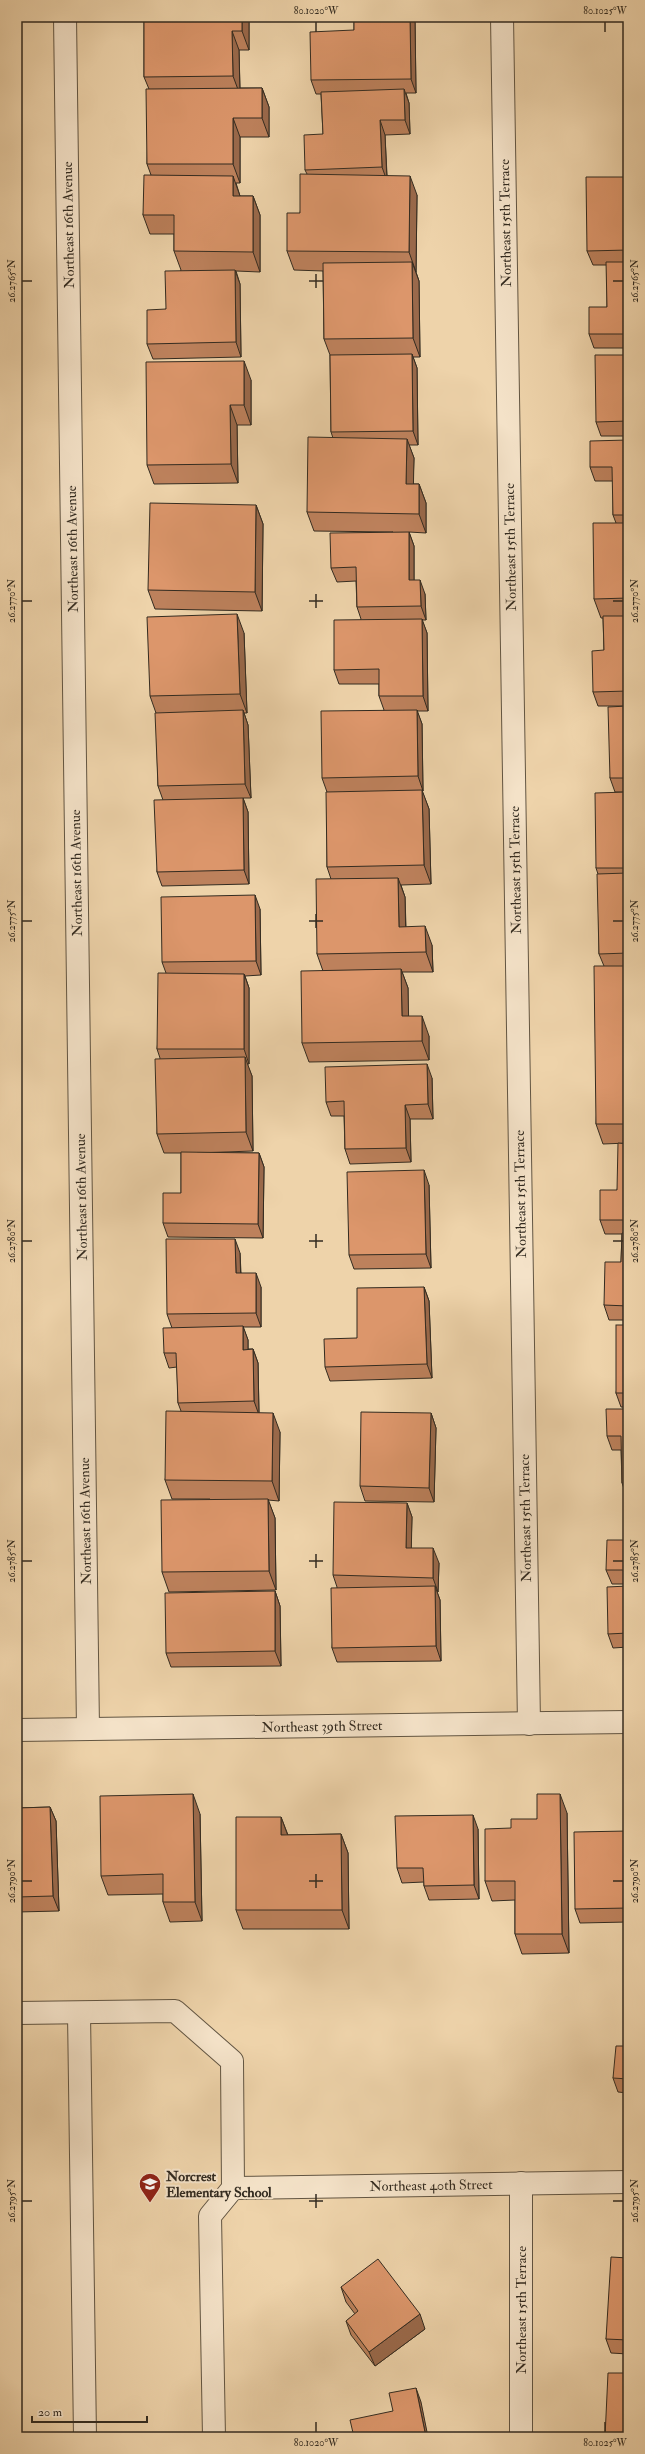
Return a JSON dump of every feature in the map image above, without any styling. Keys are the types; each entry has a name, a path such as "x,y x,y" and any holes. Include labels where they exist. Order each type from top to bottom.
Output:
{"street":[{"name":"Northeast 16th Avenue","path":"65,17 88,1729"},
{"name":"Northeast 15th Terrace","path":"502,17 529,1724"},
{"name":"Northeast 39th Street","path":"17,1730 628,1722"},
{"path":"17,2013 174,2011 232,2061 233,2188 210,2216 214,2437"},
{"path":"79,2012 85,2437"},
{"name":"Northeast 40th Street","path":"233,2188 628,2182"},
{"name":"Northeast 15th Terrace","path":"521,2183 521,2437"}],"building":[{"path":"144,17 242,17 242,31 232,31 233,76 144,77"},
{"path":"354,17 410,17 411,79 311,80 310,32 354,30"},
{"path":"262,88 262,118 233,118 233,164 147,164 146,89"},
{"path":"404,89 405,120 380,120 382,167 305,170 304,135 323,134 321,92"},
{"path":"300,174 410,176 409,252 287,251 287,213 300,213"},
{"path":"144,175 233,176 233,196 253,196 253,252 174,251 174,215 143,215"},
{"path":"586,177 628,177 628,250 587,251"},
{"path":"412,262 413,338 324,339 323,263"},
{"path":"606,262 628,262 628,334 589,334 589,307 607,307"},
{"path":"235,270 236,342 147,344 147,310 166,309 165,271"},
{"path":"412,354 413,431 331,432 330,355"},
{"path":"595,355 628,355 628,421 596,422"},
{"path":"244,361 244,405 230,405 231,464 147,465 146,362"},
{"path":"308,437 407,439 406,484 419,484 419,514 307,512"},
{"path":"628,440 628,515 613,515 612,467 590,467 590,441"},
{"path":"150,503 256,505 255,592 148,590"},
{"path":"593,523 628,523 628,598 594,599"},
{"path":"409,532 409,580 420,580 421,606 357,607 356,567 331,568 330,533"},
{"path":"237,614 240,694 150,696 147,617"},
{"path":"603,616 628,616 628,691 593,692 592,651 604,650"},
{"path":"422,619 423,696 379,696 379,669 334,670 334,620"},
{"path":"628,706 628,778 610,778 608,707"},
{"path":"243,710 245,784 158,786 155,713"},
{"path":"417,710 418,776 322,778 321,711"},
{"path":"422,790 424,865 327,867 326,792"},
{"path":"628,792 628,868 596,868 595,793"},
{"path":"243,798 244,870 157,872 154,800"},
{"path":"628,873 628,953 599,954 597,874"},
{"path":"398,878 399,927 425,926 426,952 317,954 316,879"},
{"path":"255,895 256,961 162,962 161,897"},
{"path":"594,966 628,966 628,1124 596,1124"},
{"path":"401,969 402,1016 422,1016 422,1041 302,1043 301,971"},
{"path":"158,973 244,974 244,1049 157,1049"},
{"path":"245,1057 246,1132 157,1134 155,1059"},
{"path":"427,1064 428,1104 405,1105 406,1148 345,1149 344,1101 326,1102 325,1067"},
{"path":"618,1143 628,1144 628,1220 600,1220 600,1190 617,1190"},
{"path":"181,1152 259,1153 258,1224 163,1223 163,1193 181,1193"},
{"path":"424,1170 426,1254 349,1255 347,1172"},
{"path":"622,1233 628,1233 628,1306 604,1305 605,1262 621,1262"},
{"path":"166,1239 235,1239 236,1273 256,1273 256,1313 167,1314"},
{"path":"424,1287 427,1364 325,1367 324,1339 357,1338 357,1288"},
{"path":"616,1325 628,1325 628,1393 616,1393"},
{"path":"243,1326 243,1350 253,1349 254,1401 178,1403 176,1353 164,1353 163,1328"},
{"path":"606,1409 628,1409 628,1483 622,1483 621,1436 607,1436"},
{"path":"166,1411 273,1413 272,1481 165,1480"},
{"path":"361,1412 431,1413 429,1488 360,1486"},
{"path":"268,1499 269,1571 162,1572 161,1500"},
{"path":"334,1502 407,1503 406,1548 433,1548 433,1578 333,1575"},
{"path":"607,1540 628,1540 628,1570 606,1570"},
{"path":"435,1586 436,1646 332,1648 331,1588"},
{"path":"628,1586 628,1633 608,1634 607,1587"},
{"path":"275,1591 275,1651 166,1653 165,1593"},
{"path":"193,1794 195,1902 163,1902 163,1874 101,1876 100,1796"},
{"path":"537,1794 560,1794 562,1934 515,1934 515,1881 485,1881 485,1829 511,1828 511,1819 537,1819"},
{"path":"50,1807 53,1896 17,1897 17,1808"},
{"path":"473,1815 474,1885 424,1886 423,1868 397,1868 395,1816"},
{"path":"236,1817 281,1817 281,1835 341,1834 342,1910 236,1910"},
{"path":"628,1831 628,1908 575,1909 574,1832"},
{"path":"616,2046 628,2046 628,2079 613,2078"},
{"path":"611,2257 628,2258 628,2340 606,2339"},
{"path":"378,2259 420,2314 369,2352 346,2321 358,2311 341,2287"},
{"path":"608,2373 628,2373 628,2437 605,2437"},
{"path":"416,2388 426,2437 354,2437 350,2420 393,2411 389,2393"}],"place":[{"name":"Norcrest Elementary School","path":"150,2204"}]}
